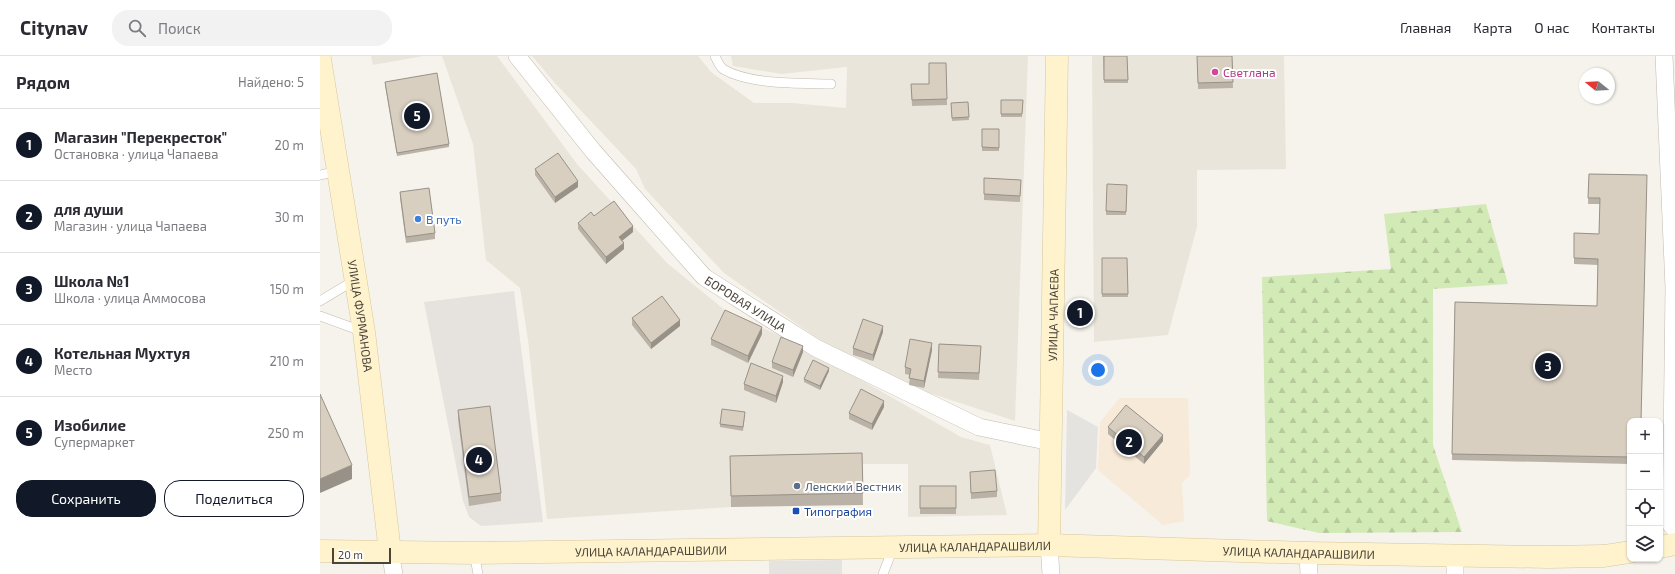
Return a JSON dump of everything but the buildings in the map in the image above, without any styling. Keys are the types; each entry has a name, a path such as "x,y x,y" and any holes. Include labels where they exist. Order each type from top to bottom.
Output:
{"main road":[{"name":"УЛИЦА ЧАПАЕВА","path":"1049,544 1057,56"},
{"name":"УЛИЦА ФУРМАНОВА","path":"320,59 329,173 355,280 364,332 390,552"},
{"name":"УЛИЦА КАЛАНДАРАШВИЛИ","path":"320,551 390,552 476,564 893,548 1049,544 1309,564 1455,565 1597,556 1627,552"},
{"path":"1663,546 1675,544"}],"street":[{"name":"БОРОВАЯ УЛИЦА","path":"517,56 594,151 704,277 816,348 979,427 1051,442"},
{"path":"1664,56 1674,288 1671,525 1675,529"},
{"name":"УЛИЦА ЧАПАЕВА","path":"1049,544 1051,574"},
{"name":"УЛИЦА ФУРМАНОВА","path":"390,552 394,574"}],"lane":[{"path":"715,56 722,68 744,77 777,83 831,84"},
{"path":"320,301 355,280"},
{"path":"320,316 364,332"},
{"path":"883,574 893,548"}],"shaded area":[{"path":"371,56 423,56 373,65"},
{"path":"442,56 497,56 577,164 667,263 726,311 800,345 961,437 990,445 1007,515 908,517 908,464 862,464 730,467 731,507 547,519 528,340 520,288 486,260 473,144"},
{"path":"532,56 698,56 711,72 754,103 793,103 846,108 847,67 781,74 733,66 731,56 1028,56 1015,421 908,386 820,340 724,273 645,189 636,169 555,83"},
{"path":"1092,56 1284,56 1286,169 1197,170 1197,227 1168,335 1094,342"},
{"path":"514,291 543,522 481,526 469,517 463,501 424,302"},
{"path":"1120,398 1188,398 1190,475 1182,483 1184,521 1163,525 1098,470 1100,422"},
{"path":"1067,410 1098,427 1096,468 1065,510"},
{"path":"842,560 842,574 769,574 769,561"}],"green space":[{"path":"1486,204 1508,284 1433,289 1433,445 1462,532 1319,533 1267,521 1262,277 1391,269 1384,214"}],"place":[{"name":"Светлана","path":"1215,72"},
{"name":"Изобилие","path":"417,116"},
{"name":"В путь","path":"418,219"},
{"name":"Магазин \"Перекресток\"","path":"1080,313"},
{"name":"Школа №1","path":"1548,366"},
{"name":"для души","path":"1129,442"},
{"name":"Котельная Мухтуя","path":"479,460"},
{"name":"Ленский Вестник","path":"797,486"},
{"name":"Типография","path":"796,511"}]}
